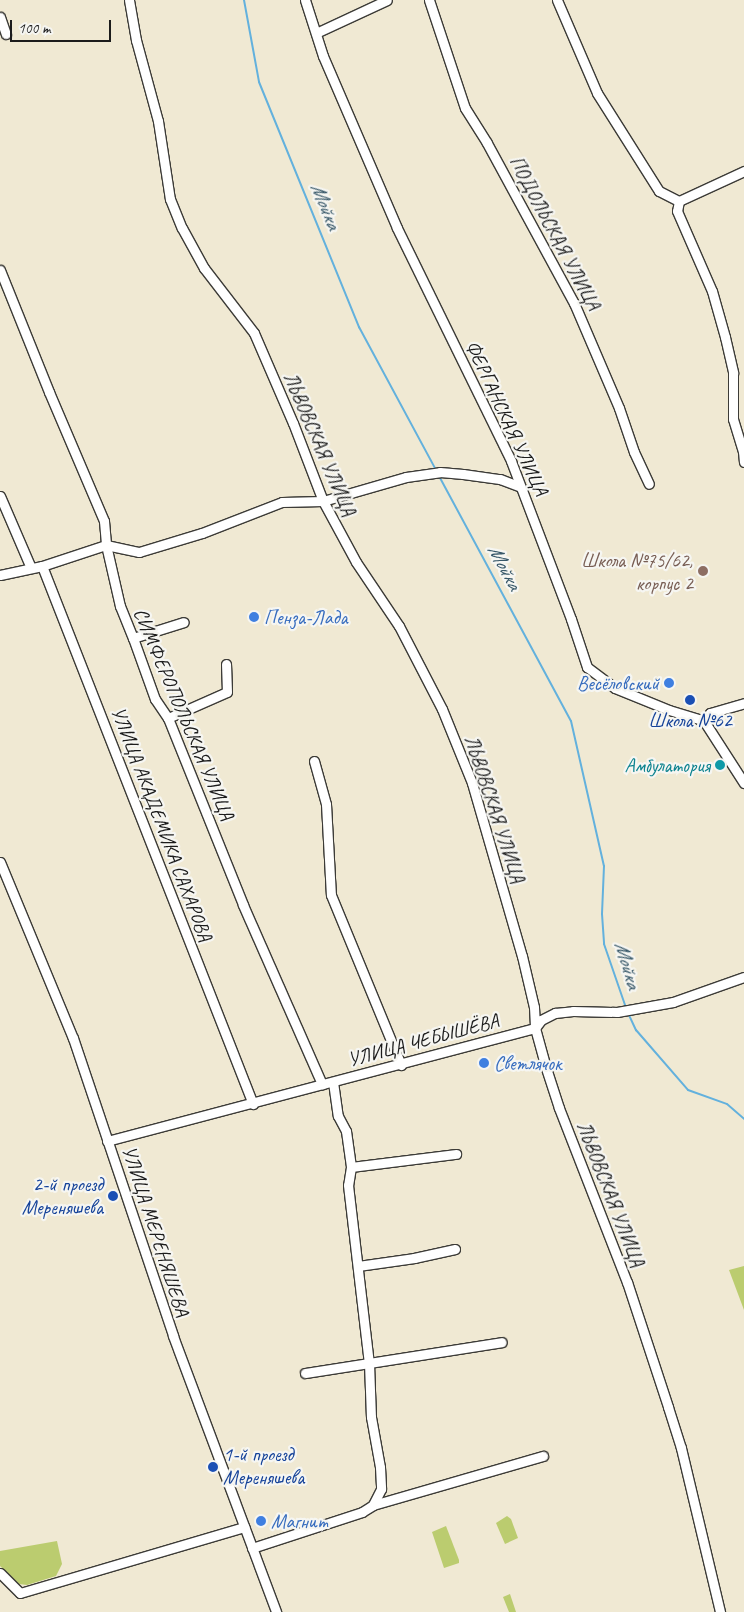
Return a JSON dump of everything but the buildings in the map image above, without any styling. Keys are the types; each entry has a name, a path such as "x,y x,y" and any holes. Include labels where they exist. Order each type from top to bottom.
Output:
{"street":[{"name":"ЛЬВОВСКАЯ УЛИЦА","path":"129,0 136,40 158,121 170,199 182,228 204,268 254,333 293,424 323,501 356,562 399,626 442,709 472,783 522,956 534,1007 535,1028 559,1108 627,1282 681,1448 720,1612"},
{"name":"ФЕРГАНСКАЯ УЛИЦА","path":"305,0 323,56 397,228 511,460 571,619 587,667 615,688 669,710 704,720"},
{"path":"316,33 386,0"},
{"name":"ПОДОЛЬСКАЯ УЛИЦА","path":"428,0 465,108 487,143 574,303 619,408 634,452 649,484"},
{"path":"557,0 597,93 612,120 659,191 679,201"},
{"path":"0,17 6,34"},
{"path":"679,201 744,172"},
{"path":"679,201 677,211 712,291 725,337 733,372 732,419 744,461"},
{"name":"СИМФЕРОПОЛЬСКАЯ УЛИЦА","path":"0,270 104,521 106,545 120,606 154,699 168,718 244,905 322,1084"},
{"path":"0,576 42,566 106,545 139,552 202,533 282,502 323,501 406,477 440,472 483,476 521,487"},
{"path":"0,496 31,568"},
{"name":"УЛИЦА АКАДЕМИКА САХАРОВА","path":"42,566 253,1104"},
{"path":"133,638 184,622"},
{"path":"168,718 227,692 226,664"},
{"path":"744,703 710,713 704,720 744,783"},
{"path":"314,761 326,804 331,895 400,1065"},
{"name":"УЛИЦА МЕРЕНЯШЕВА","path":"0,862 73,1038 173,1336 276,1612"},
{"name":"УЛИЦА ЧЕБЫШЁВА","path":"107,1141 535,1028 541,1020 555,1013 573,1011 617,1012 673,1002 744,977"},
{"path":"334,1082 338,1116 346,1131 351,1167 348,1185 368,1363 371,1418 381,1481 381,1489 373,1505"},
{"path":"351,1167 456,1154"},
{"path":"358,1266 414,1258 455,1249"},
{"path":"305,1373 502,1342"},
{"path":"252,1548 355,1514 373,1505 543,1456"},
{"path":"0,1573 20,1593 244,1526"}],"green space":[{"path":"744,1266 744,1310 729,1270"},
{"path":"507,1516 511,1519 518,1538 505,1544 496,1523"},
{"path":"446,1526 459,1563 444,1568 432,1532"},
{"path":"57,1541 62,1564 56,1576 27,1585 19,1584 0,1566 0,1551"},
{"path":"510,1594 516,1612 509,1612 503,1597"}],"waterway":[{"name":"Мойка","path":"244,0 259,82 359,327 436,470"},
{"name":"Мойка","path":"439,476 571,721 604,866 602,914 604,944 626,1008"},
{"name":"Мойка","path":"628,1013 636,1030 688,1090 727,1104 744,1119"}],"place":[{"name":"Школа №75/62, корпус 2","path":"703,571"},
{"name":"Пенза-Лада","path":"254,617"},
{"name":"Весёловский","path":"669,683"},
{"name":"Школа №62","path":"690,700"},
{"name":"Амбулатория","path":"720,765"},
{"name":"Светлячок","path":"484,1063"},
{"name":"2-й проезд Мереняшева","path":"113,1196"},
{"name":"1-й проезд Мереняшева","path":"213,1467"},
{"name":"Магнит","path":"261,1521"}]}
